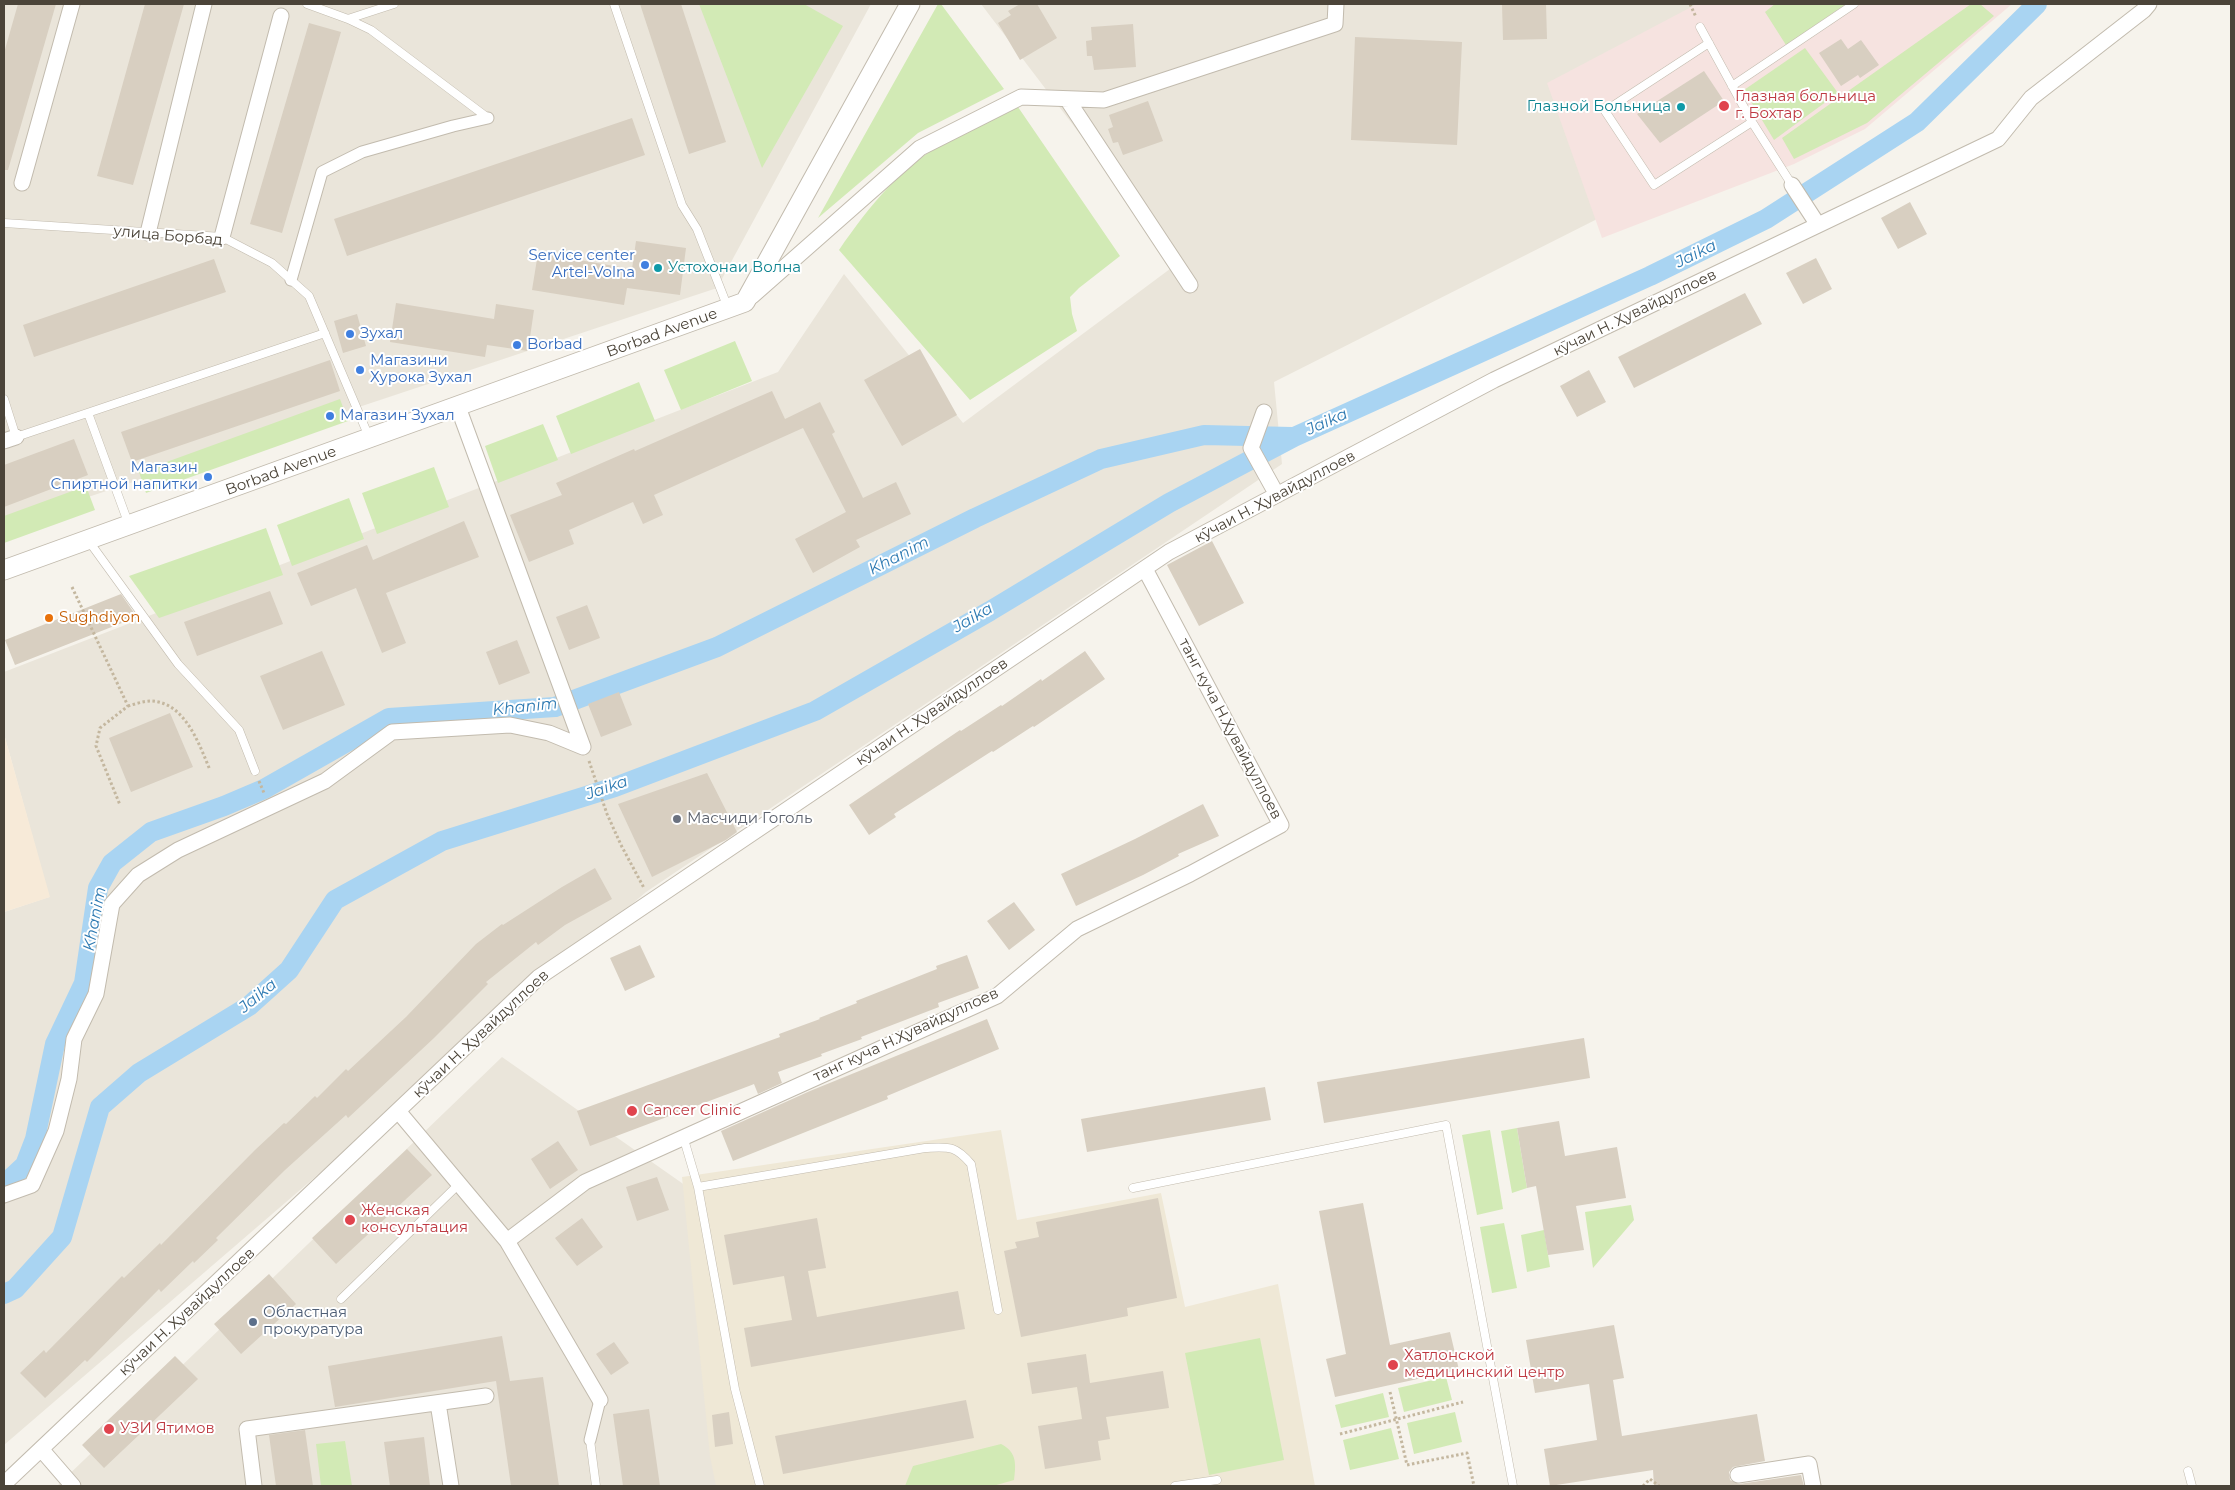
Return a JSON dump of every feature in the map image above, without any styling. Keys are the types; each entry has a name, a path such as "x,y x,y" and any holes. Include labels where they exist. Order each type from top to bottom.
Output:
{"street":[{"path":"22,183 72,4"},
{"path":"148,233 204,4"},
{"path":"736,305 910,4"},
{"path":"736,305 920,148 1022,98 1104,100 1335,24 1336,4"},
{"name":"кӯчаи Н. Ҳувайдуллоев","path":"4,1484 539,977 1170,552 1494,380 1998,139 2031,98 2144,10 2149,4"},
{"path":"222,237 281,16"},
{"path":"1067,99 1190,285"},
{"path":"291,280 322,172 362,152 488,118"},
{"path":"1792,185 1818,226"},
{"name":"Borbad Avenue","path":"4,570 736,305"},
{"path":"458,407 583,746"},
{"path":"1264,412 1251,448 1277,495"},
{"name":"танг куча Н.Ҳувайдуллоев","path":"507,1241 585,1182 683,1136 997,996 1077,929 1190,874 1281,825 1145,569"},
{"path":"4,1195 32,1185 56,1132 69,1079 74,1039 96,994 112,904 138,875 170,855 325,781 392,732 510,725 549,733 583,746"},
{"path":"398,1111 507,1241 600,1400 590,1440"},
{"path":"254,1486 248,1429 486,1396"},
{"path":"438,1403 451,1486"},
{"path":"41,1449 73,1486"},
{"path":"1738,1474 1810,1464 1813,1486"}],"lane":[{"path":"307,4 348,18 371,30 488,118"},
{"path":"348,18 394,4"},
{"path":"614,4 682,204 736,305"},
{"path":"1732,86 1854,4"},
{"path":"1700,27 1752,122 1792,185"},
{"path":"1709,43 1605,111 1654,185 1752,122"},
{"name":"улица Борбад","path":"4,223 222,237 272,263 309,296 370,439"},
{"path":"4,399 10,439 324,333"},
{"path":"88,413 129,525"},
{"path":"88,540 178,664 239,730 255,771"},
{"path":"1132,1188 1446,1125 1513,1486"},
{"path":"683,1136 698,1187 734,1389 760,1486"},
{"path":"698,1187 925,1148 951,1147 962,1153 971,1164 998,1310"},
{"path":"341,1299 459,1184"},
{"path":"590,1440 596,1486"},
{"path":"2188,1471 2192,1486"},
{"path":"1175,1486 1217,1480"}],"path":[{"path":"72,587 128,706"},
{"path":"120,805 96,746 100,728 128,706 151,701 173,707 194,732 210,770"},
{"path":"583,746 607,814 621,845 652,901"},
{"path":"255,771 270,808"},
{"path":"1390,1392 1407,1465 1467,1453 1474,1486"},
{"path":"1340,1434 1463,1402"},
{"path":"1643,1486 1650,1478 1659,1486"}],"shaded area":[{"path":"4,4 871,4 717,288 4,525"},
{"path":"981,4 1870,4 1843,95 1274,382 1282,464 646,892 4,1445 4,912 49,897 4,734 4,672 778,372 844,274 963,423 1178,263"},
{"name":"Глазная больница г. Бохтар","path":"1697,4 2012,4 1865,129 1794,164 1602,238 1547,83"},
{"path":"4,734 50,897 4,912"},
{"path":"502,1057 699,1195 727,1486 57,1486"},
{"path":"1001,1130 1017,1220 1161,1193 1185,1307 1278,1284 1315,1486 716,1486 710,1456 682,1177"}],"green space":[{"path":"699,4 804,4 843,26 762,168"},
{"path":"938,4 941,4 1004,89 918,133 818,218"},
{"path":"1775,4 1846,4 1786,45 1765,12"},
{"path":"1971,4 1980,4 1994,16 1867,123 1794,159 1782,138"},
{"path":"1805,48 1838,93 1774,140 1744,90"},
{"path":"1018,107 1120,256 1070,297 1077,331 970,400 839,250 875,202 902,173 952,138"},
{"path":"735,341 752,381 681,410 664,370"},
{"path":"639,382 655,421 571,454 556,416"},
{"path":"340,399 348,421 146,493 139,472"},
{"path":"543,424 558,460 498,483 485,446"},
{"path":"434,467 449,507 377,534 362,493"},
{"path":"86,486 95,510 4,543 4,516"},
{"path":"349,498 364,539 292,566 277,525"},
{"path":"266,528 283,575 159,618 129,576"},
{"path":"1517,1128 1527,1188 1512,1193 1501,1131"},
{"path":"1490,1130 1503,1209 1477,1215 1462,1135"},
{"path":"1631,1205 1634,1220 1593,1268 1585,1212"},
{"path":"1504,1223 1517,1288 1492,1293 1480,1227"},
{"path":"1544,1230 1550,1267 1527,1272 1521,1235"},
{"path":"1260,1338 1284,1460 1209,1475 1185,1353"},
{"path":"1446,1377 1452,1400 1404,1412 1398,1388"},
{"path":"1383,1393 1389,1417 1341,1428 1335,1405"},
{"path":"1455,1412 1462,1442 1414,1454 1407,1423"},
{"path":"1391,1428 1399,1459 1350,1470 1343,1440"},
{"path":"345,1441 352,1486 321,1486 316,1444"},
{"path":"1001,1444 1013,1455 1014,1480 993,1486 905,1486 913,1466"}],"building":[{"path":"18,4 56,4 8,170 4,170 4,53"},
{"path":"145,4 184,4 133,185 97,176"},
{"path":"640,4 681,4 726,142 689,154"},
{"path":"1020,4 1037,4 1057,38 1020,60 998,23 1011,15 1008,11"},
{"path":"1502,4 1546,4 1547,39 1503,40"},
{"path":"309,23 341,32 282,233 250,224"},
{"path":"1133,24 1136,67 1094,70 1092,56 1087,56 1086,41 1092,40 1091,27"},
{"path":"1355,37 1462,42 1457,145 1351,140"},
{"path":"1841,39 1848,49 1861,40 1879,65 1860,78 1858,75 1841,86 1819,53"},
{"name":"Глазной Больница","path":"1704,71 1724,101 1660,143 1637,114"},
{"path":"1148,101 1163,141 1123,155 1118,142 1113,143 1108,129 1113,127 1109,115"},
{"path":"632,118 645,155 347,256 334,219"},
{"path":"1910,202 1927,234 1898,249 1881,218"},
{"path":"636,241 686,248 680,295 627,288 624,305 532,290 538,253 632,269"},
{"path":"1816,258 1832,289 1803,304 1786,273"},
{"path":"214,259 226,292 34,357 23,325"},
{"path":"1745,293 1762,324 1634,388 1618,357"},
{"path":"396,303 494,319 496,304 534,310 528,351 487,345 485,357 390,342"},
{"name":"Зухал","path":"357,314 366,346 343,353 334,321"},
{"path":"920,349 957,415 902,446 864,380"},
{"path":"330,360 340,391 132,462 121,432"},
{"path":"1589,370 1606,402 1577,417 1560,386"},
{"path":"772,391 785,419 820,402 835,432 832,434 863,498 896,482 911,514 856,540 860,547 813,573 795,539 846,512 803,428 654,495 663,515 643,524 633,502 569,530 574,544 529,562 510,515 562,495 556,483 634,449 635,451"},
{"path":"74,439 88,475 4,507 4,465"},
{"path":"464,521 479,557 386,593 406,643 382,653 356,588 311,606 297,573 367,545 373,560"},
{"path":"1212,541 1244,603 1199,626 1167,565"},
{"path":"270,591 283,624 197,656 184,622"},
{"path":"121,594 137,617 15,665 5,640"},
{"path":"587,605 600,638 569,650 556,617"},
{"path":"517,640 530,673 499,685 486,652"},
{"path":"322,651 345,705 283,730 260,676"},
{"path":"1085,651 1105,679 1034,727 992,751 894,814 896,817 869,835 849,805 960,730 1002,706 1041,679 1042,681"},
{"path":"619,692 632,725 601,737 588,704"},
{"path":"170,713 193,767 131,792 109,738"},
{"name":"Масчиди Гоголь","path":"707,773 737,832 726,840 652,877 618,804"},
{"path":"1203,804 1219,836 1178,854 1179,856 1143,875 1076,906 1061,874"},
{"path":"595,868 612,899 565,925 538,945 536,942 486,982 488,984 434,1038 348,1118 346,1115 285,1170 216,1238 218,1240 161,1292 159,1289 87,1362 85,1360 45,1398 20,1373 44,1350 46,1353 122,1276 124,1278 160,1243 161,1245 284,1123 286,1124 315,1096 317,1098 346,1069 348,1071 406,1017 476,944 502,924"},
{"path":"1014,902 1035,930 1009,950 987,921"},
{"path":"640,945 655,977 625,991 610,958"},
{"path":"967,955 979,988 938,1003 939,1007 861,1037 862,1039 821,1054 822,1056 778,1072 782,1083 758,1094 754,1084 590,1146 577,1111 780,1037 779,1034 820,1019 857,1003 856,1001 937,969 936,966"},
{"path":"987,1019 999,1049 887,1096 888,1099 733,1161 721,1131 810,1091"},
{"path":"1584,1038 1590,1078 1324,1123 1317,1082"},
{"path":"1265,1087 1271,1120 1087,1152 1081,1119"},
{"path":"1559,1121 1565,1156 1617,1147 1626,1198 1576,1206 1584,1250 1548,1255 1536,1186 1527,1188 1517,1128"},
{"path":"558,1141 578,1170 550,1189 531,1159"},
{"path":"407,1149 432,1175 336,1264 312,1238"},
{"path":"657,1177 669,1210 637,1221 626,1187"},
{"path":"1158,1198 1177,1298 1127,1308 1128,1316 1021,1337 1004,1251 1017,1248 1015,1242 1039,1237 1036,1222"},
{"path":"1363,1203 1390,1345 1450,1332 1459,1370 1335,1397 1326,1359 1346,1354 1319,1211"},
{"path":"582,1218 603,1247 577,1266 555,1238"},
{"path":"817,1218 826,1268 808,1271 817,1317 958,1291 965,1329 751,1367 744,1328 792,1320 784,1276 733,1285 724,1235"},
{"path":"269,1274 296,1304 241,1354 214,1324"},
{"path":"1614,1325 1624,1378 1613,1380 1622,1436 1757,1414 1765,1461 1733,1467 1729,1472 1730,1480 1739,1484 1801,1475 1804,1486 1654,1486 1653,1470 1550,1486 1544,1449 1597,1440 1589,1384 1535,1393 1526,1340"},
{"path":"502,1336 510,1381 543,1377 559,1486 511,1486 496,1381 335,1407 328,1366"},
{"path":"614,1342 629,1363 611,1375 596,1354"},
{"path":"1086,1354 1090,1383 1163,1371 1169,1408 1106,1417 1110,1439 1098,1441 1101,1460 1045,1469 1038,1426 1082,1419 1077,1387 1032,1394 1027,1363"},
{"path":"175,1356 198,1379 104,1468 82,1445"},
{"path":"966,1400 974,1438 783,1474 775,1436"},
{"path":"649,1409 660,1486 623,1486 613,1414"},
{"path":"729,1412 733,1444 715,1447 712,1415"},
{"path":"305,1430 313,1486 276,1486 269,1435"},
{"path":"424,1437 430,1486 390,1486 384,1442"}],"waterway":[{"name":"Jaika","path":"4,1294 15,1289 62,1237 100,1107 139,1073 249,1006 289,970 335,900 442,841 615,787 815,711 990,611 1169,503 1294,437 1650,276 1766,219 1917,122 2037,4"},
{"name":"Khanim","path":"4,1181 10,1179 25,1165 35,1139 55,1044 84,983 98,888 112,863 151,832 224,806 264,789 389,718 555,707 717,647 975,518 1101,459 1204,435 1292,437"}],"place":[{"name":"Глазная больница г. Бохтар","path":"1724,106"},
{"name":"Глазной Больница","path":"1681,107"},
{"name":"Service center Artel-Volna","path":"645,265"},
{"name":"Устохонаи Волна","path":"658,268"},
{"name":"Зухал","path":"350,334"},
{"name":"Borbad","path":"517,345"},
{"name":"Магазини Хурока Зухал","path":"360,370"},
{"name":"Магазин Зухал","path":"330,416"},
{"name":"Магазин Спиртной напитки","path":"208,477"},
{"name":"Sughdiyon","path":"49,618"},
{"name":"Масчиди Гоголь","path":"677,819"},
{"name":"Cancer Clinic","path":"632,1111"},
{"name":"Женская консультация","path":"350,1220"},
{"name":"Областная прокуратура","path":"253,1322"},
{"name":"Хатлонской медицинский центр","path":"1393,1365"},
{"name":"УЗИ Ятимов","path":"109,1429"}]}
